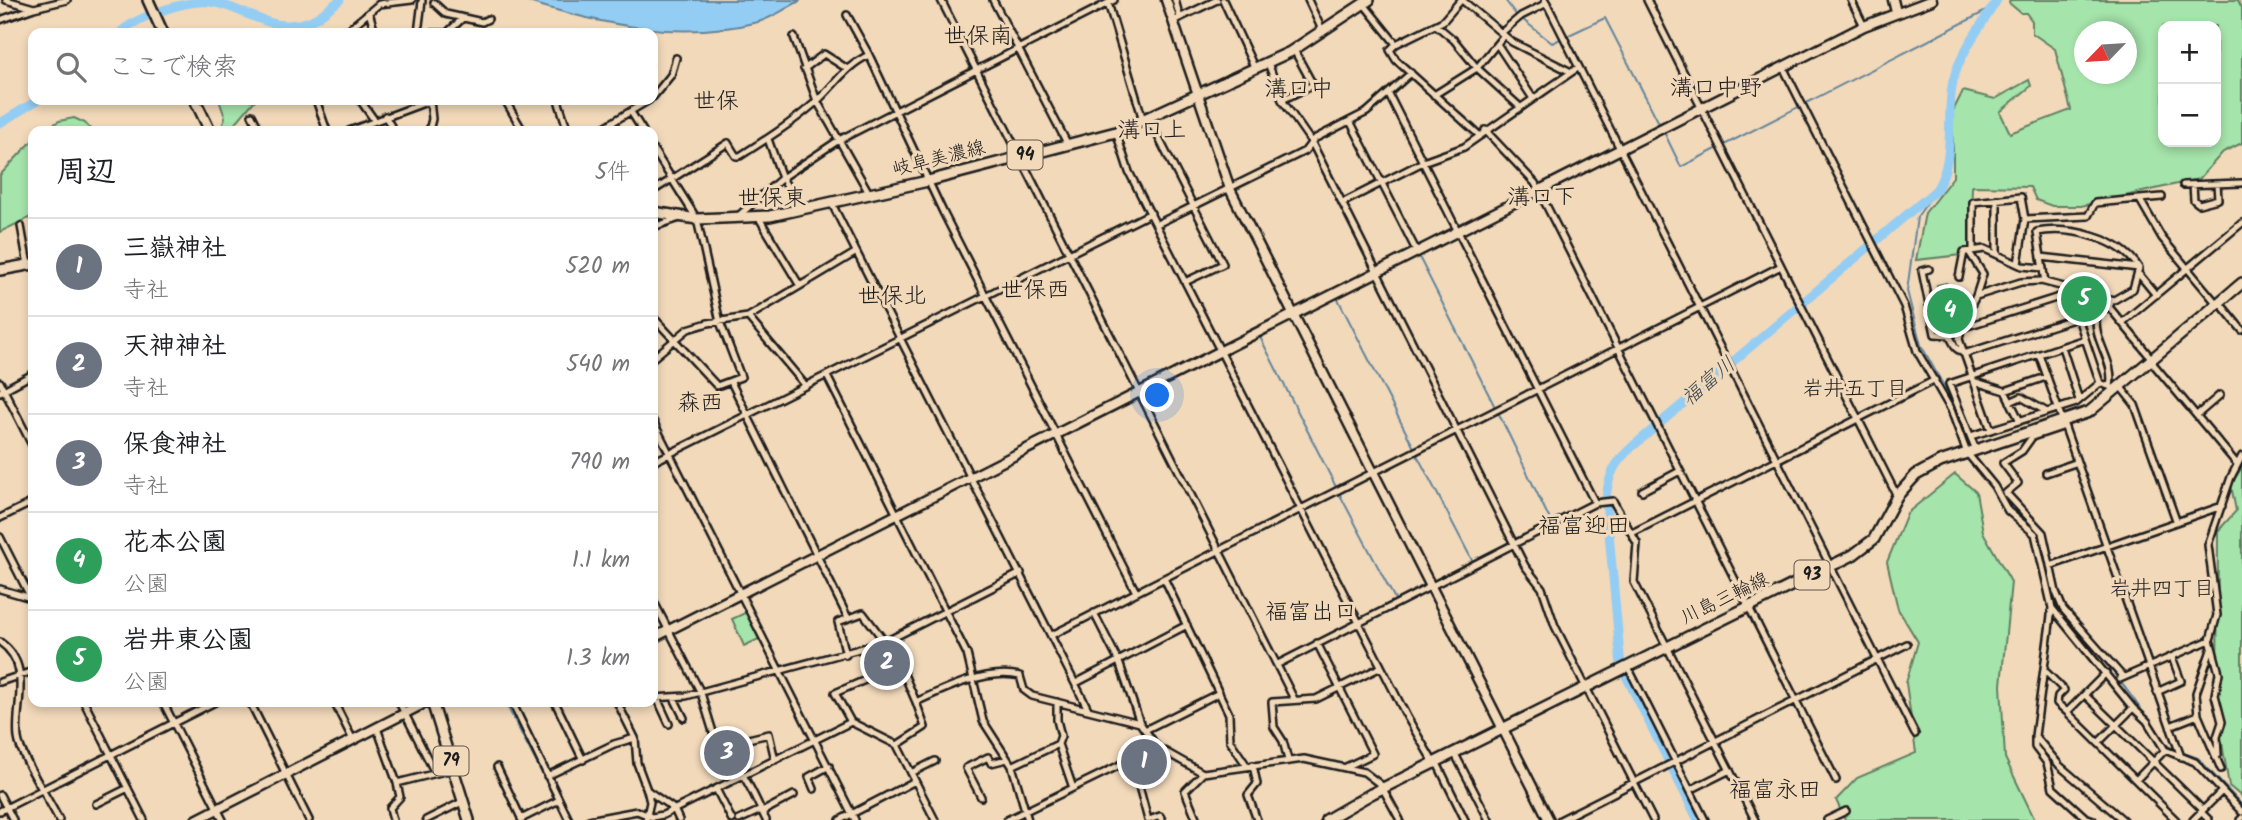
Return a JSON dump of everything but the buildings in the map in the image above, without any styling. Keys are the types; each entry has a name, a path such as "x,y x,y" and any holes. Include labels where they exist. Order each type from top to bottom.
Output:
{"main road":[{"path":"148,0 161,28"},
{"name":"岐阜美濃線","path":"658,213 697,219 759,218 928,181 1116,132 1294,50 1366,2"},
{"path":"197,105 208,126"},
{"path":"0,270 28,265"},
{"name":"川島三輪線","path":"1326,820 1384,788 1865,548 1874,539 1906,483 1926,468 2062,425 2089,412 2115,387 2242,283"},
{"name":"79","path":"434,707 469,820"}],"street":[{"path":"6,0 34,8"},
{"path":"0,20 67,0"},
{"path":"351,28 379,4 412,0"},
{"path":"941,0 974,71 1070,252 1294,699"},
{"path":"993,0 1067,143"},
{"path":"1166,0 1177,19"},
{"path":"1175,0 1177,19 1199,95 1230,189 1549,820"},
{"path":"1177,19 1217,0"},
{"path":"1223,0 1255,69"},
{"path":"1308,0 1323,32"},
{"path":"1479,135 1434,95 1390,50 1396,44 1447,18 1462,0 1503,34 1571,72"},
{"path":"1647,0 1897,496"},
{"path":"1851,0 1864,26"},
{"path":"1893,0 1896,12"},
{"path":"658,636 971,475 1864,26 1931,0"},
{"path":"419,28 422,1"},
{"path":"1434,95 1477,68 1519,17 1546,1 1915,734"},
{"path":"736,218 782,178 839,140 1111,2 1145,118 1223,264 1185,282"},
{"path":"1366,2 1396,44"},
{"path":"434,3 446,14 482,22 488,19"},
{"path":"369,12 374,28"},
{"path":"847,15 1136,592"},
{"path":"452,28 463,18"},
{"path":"1436,25 1454,40 1477,68 1519,106"},
{"path":"794,37 817,101 869,193"},
{"path":"1497,44 1532,97"},
{"path":"1282,100 1312,85 1294,50"},
{"path":"804,69 824,54 846,68"},
{"path":"658,188 728,143 736,156 740,156 768,139 817,101 846,68 869,55"},
{"path":"658,90 671,75 676,58"},
{"path":"1268,63 1282,100 1312,143 1513,543 1531,576 1542,588 1555,626 1653,820"},
{"path":"1342,203 1423,162 1464,147 1519,106 1579,67"},
{"path":"1783,67 1904,306 1917,351 1972,452 2008,510 2035,534 2052,608 2035,747 2047,764 2053,788 2085,817 2093,820"},
{"path":"1157,224 1305,151 1312,143 1389,95 1411,73"},
{"path":"1389,95 1594,502"},
{"path":"318,105 325,126"},
{"path":"364,105 375,121"},
{"path":"362,126 417,105"},
{"path":"430,126 431,105"},
{"path":"508,105 520,126"},
{"path":"560,105 566,126"},
{"path":"607,126 641,105"},
{"path":"631,112 640,126"},
{"path":"252,115 258,126"},
{"path":"385,116 391,126"},
{"path":"1350,121 1417,251"},
{"path":"1485,130 1516,161 1539,190 1836,780"},
{"path":"1116,132 1122,155 1185,282 1381,667 1465,820"},
{"path":"768,139 782,178 801,209"},
{"path":"658,158 697,219 720,322 741,377 717,386 658,323"},
{"path":"2183,185 2242,183"},
{"path":"2193,185 2194,200 2199,204 2218,199 2217,184"},
{"path":"1991,430 1974,374 1959,339 1983,274 1971,251 1973,202 2021,197 2025,219 2018,264"},
{"path":"2025,219 2088,216 2095,203 2162,197"},
{"path":"1997,199 1997,254"},
{"path":"2140,200 2162,238 2242,330"},
{"path":"831,202 902,337 1088,709"},
{"path":"658,460 1151,213"},
{"path":"658,225 681,218"},
{"path":"759,218 800,286"},
{"path":"2123,322 2242,223"},
{"path":"20,226 28,254"},
{"path":"2045,282 2037,232 2056,229 2090,234 2133,258 2156,295"},
{"path":"1959,277 1964,252 1984,248 2018,264 2043,268"},
{"path":"658,355 675,343 688,329 748,317 856,253"},
{"path":"2041,257 2139,271"},
{"path":"1052,635 1781,266"},
{"path":"1929,269 1922,271 1935,334 1947,334 1956,348 1964,354"},
{"path":"2115,387 2105,352 2096,335 2096,316 2098,311 2130,293 2139,271"},
{"path":"1976,296 2021,282 2045,282 2111,303 2151,359 2237,464"},
{"path":"1961,328 2079,291"},
{"path":"1964,354 2089,314 2096,316"},
{"path":"748,317 806,386"},
{"path":"2078,318 2100,383"},
{"path":"1972,452 1971,436 1949,384 2085,339"},
{"path":"2062,347 2079,400"},
{"path":"2039,354 2075,463 2179,753"},
{"path":"827,376 967,654 983,721 1012,766 1028,820"},
{"path":"2,391 28,377"},
{"path":"1976,382 2005,391 2046,377"},
{"path":"1632,533 1935,380"},
{"path":"0,382 2,391 28,438"},
{"path":"731,382 847,616"},
{"path":"2100,383 2115,387 2135,405 2176,520"},
{"path":"1971,436 2079,400 2100,383"},
{"path":"2005,391 2020,421"},
{"path":"2197,415 2220,395"},
{"path":"2010,402 2021,397 2047,412"},
{"path":"2011,424 2015,438"},
{"path":"2062,425 2032,437 2022,451 2003,463 2018,483 2006,493 2039,527 2063,609 2119,680 2133,708 2147,721 2165,750 2179,753 2196,762 2242,812"},
{"path":"658,431 854,817"},
{"path":"2219,758 2198,715 2196,693 2217,615 2208,545 2242,456"},
{"path":"2046,474 2075,463"},
{"path":"1643,491 1680,471"},
{"path":"1278,664 1594,502 1607,500 1617,506 1632,533 1637,549 1634,582 1755,820"},
{"path":"0,518 28,504"},
{"path":"2050,566 2222,506"},
{"path":"0,537 28,590"},
{"path":"658,698 701,693 885,642 1021,573"},
{"path":"1164,578 1229,714 1230,741 1250,766 1257,784 1248,795 1257,820"},
{"path":"0,589 28,597"},
{"path":"2052,608 2106,673 2119,680"},
{"path":"658,610 701,693 720,755 732,761 744,776 766,820"},
{"path":"846,654 838,622 847,616 863,612 900,665 925,727 897,745"},
{"path":"1094,613 1119,662 1140,723 1157,747 1203,773"},
{"path":"1076,683 1188,625"},
{"path":"0,642 11,654 20,675 18,740 59,820"},
{"path":"1317,643 1373,754 1346,767"},
{"path":"1560,820 1907,644"},
{"path":"2119,680 2148,666 2211,644"},
{"path":"2211,644 2219,673 2216,695 2222,722 2217,737 2221,769"},
{"path":"2157,692 2180,681 2172,657"},
{"path":"900,665 835,693 851,722 897,745 935,820"},
{"path":"1288,760 1283,741 1274,727 1272,702 1294,699 1308,701 1381,667"},
{"path":"1624,669 1705,820"},
{"path":"2044,670 2064,690 2058,696 2057,703 2176,820"},
{"path":"0,682 28,673"},
{"path":"916,702 989,674 1006,673 1020,676 1024,690 1032,696 1140,723"},
{"path":"2067,712 2106,673"},
{"path":"1145,730 1219,693"},
{"path":"2085,695 2209,820"},
{"path":"674,698 684,718"},
{"path":"1012,766 1058,744 1062,736 1057,702"},
{"path":"658,703 669,723"},
{"path":"86,707 144,820"},
{"path":"165,707 223,820"},
{"path":"3,809 205,707"},
{"path":"252,707 309,820"},
{"path":"336,707 353,740"},
{"path":"402,707 435,773"},
{"path":"196,820 418,707"},
{"path":"514,707 557,801 569,820"},
{"path":"557,707 583,760"},
{"path":"620,707 635,738 637,763 647,790 647,818"},
{"path":"2098,743 2133,708"},
{"path":"2170,726 2198,715"},
{"path":"589,820 637,811 647,818 663,815 851,722"},
{"path":"377,728 400,797 390,808 393,820"},
{"path":"748,739 769,734 775,760"},
{"path":"2035,736 2060,766 2123,820"},
{"path":"547,776 635,738"},
{"path":"1058,744 1073,788"},
{"path":"1007,820 1157,747"},
{"path":"2136,780 2165,750"},
{"path":"1455,754 1489,820"},
{"path":"981,797 966,768 988,757 991,763 1007,759"},
{"path":"1197,820 1185,791 1203,773 1304,759 1364,772 1384,788 1400,820"},
{"path":"1132,760 1148,820 1160,816 1161,820"},
{"path":"911,773 935,761"},
{"path":"814,789 808,777 829,766"},
{"path":"497,767 521,820 557,801"},
{"path":"397,783 453,769"},
{"path":"1690,790 1730,770"},
{"path":"840,820 854,817 915,781"},
{"path":"96,804 128,788"},
{"path":"716,789 732,820"},
{"path":"647,790 674,809 680,820"},
{"path":"2193,820 2221,792"},
{"path":"0,795 3,809 13,820"},
{"path":"740,820 794,795"},
{"path":"426,820 464,801"},
{"path":"1827,820 1846,811"}],"green space":[{"path":"2010,0 2238,0 2242,8 2242,143 2223,152 2199,179 2081,206 2052,206 2036,200 2030,187 1972,186 1970,254 1916,260 1925,213 1953,177 1953,111 1963,91 1995,99 2029,80 2031,86 2000,112 2010,133 2071,110 2055,49 2032,33 2032,21 2026,13 2021,13 2009,3"},
{"path":"221,105 251,105 233,126 222,126 225,117"},
{"path":"74,118 88,126 51,126"},
{"path":"28,145 28,218 0,232 0,175"},
{"path":"1946,283 1955,291 1955,334 1945,336 1946,321 1937,285"},
{"path":"2242,467 2242,797 2229,786 2217,712 2218,531 2236,511 2231,485"},
{"path":"1955,474 1976,492 1983,532 2011,582 2001,685 2005,758 2035,820 1845,820 1836,800 1857,778 1916,753 1906,683 1918,642 1898,609 1887,562 1907,513"},
{"path":"747,612 761,638 744,646 732,619"}],"water":[{"path":"522,0 801,0 758,22 728,28 638,28"}],"waterway":[{"path":"127,28 162,10 200,2 221,4 274,24 298,24 310,21 340,0"},
{"path":"1505,0 1517,16"},
{"name":"福富川","path":"1698,820 1621,666 1606,500 1610,476 1621,458 1633,446 1936,190 1946,164 1951,95 1956,70 1997,0"},
{"path":"1664,132 1681,167 1992,8"},
{"path":"1522,19 1552,43 1605,18 1659,123"},
{"path":"0,123 30,105"},
{"path":"1936,190 1917,217 1907,291 1921,345 1951,399 1970,448"},
{"path":"1418,255 1495,407"},
{"path":"1338,299 1414,448"},
{"path":"1260,337 1336,487"},
{"path":"1498,412 1551,522"},
{"path":"1416,453 1473,562"},
{"path":"1973,456 2010,506 2037,531 2056,603 2068,619"},
{"path":"1339,493 1396,601"},
{"path":"0,592 28,601"},
{"path":"2081,633 2118,678"},
{"path":"2121,682 2168,746 2176,751"},
{"path":"508,707 566,820"},
{"path":"2181,752 2198,758 2242,805"},
{"path":"887,798 914,785"}],"place":[{"name":"岩井東公園","path":"2084,299"},
{"name":"花本公園","path":"1950,311"},
{"name":"天神神社","path":"887,663"},
{"name":"保食神社","path":"727,753"},
{"name":"三嶽神社","path":"1144,762"}],"district":[{"name":"世保南","path":"978,37"},
{"name":"溝口中野","path":"1716,89"},
{"name":"溝口中","path":"1299,90"},
{"name":"世保","path":"716,102"},
{"name":"溝口上","path":"1152,131"},
{"name":"溝口下","path":"1542,198"},
{"name":"世保東","path":"772,199"},
{"name":"世保西","path":"1035,291"},
{"name":"世保北","path":"892,297"},
{"name":"岩井五丁目","path":"1855,389"},
{"name":"森西","path":"700,404"},
{"name":"福富迎田","path":"1584,527"},
{"name":"岩井四丁目","path":"2162,589"},
{"name":"福富出口","path":"1311,613"},
{"name":"福富永田","path":"1775,791"}]}
